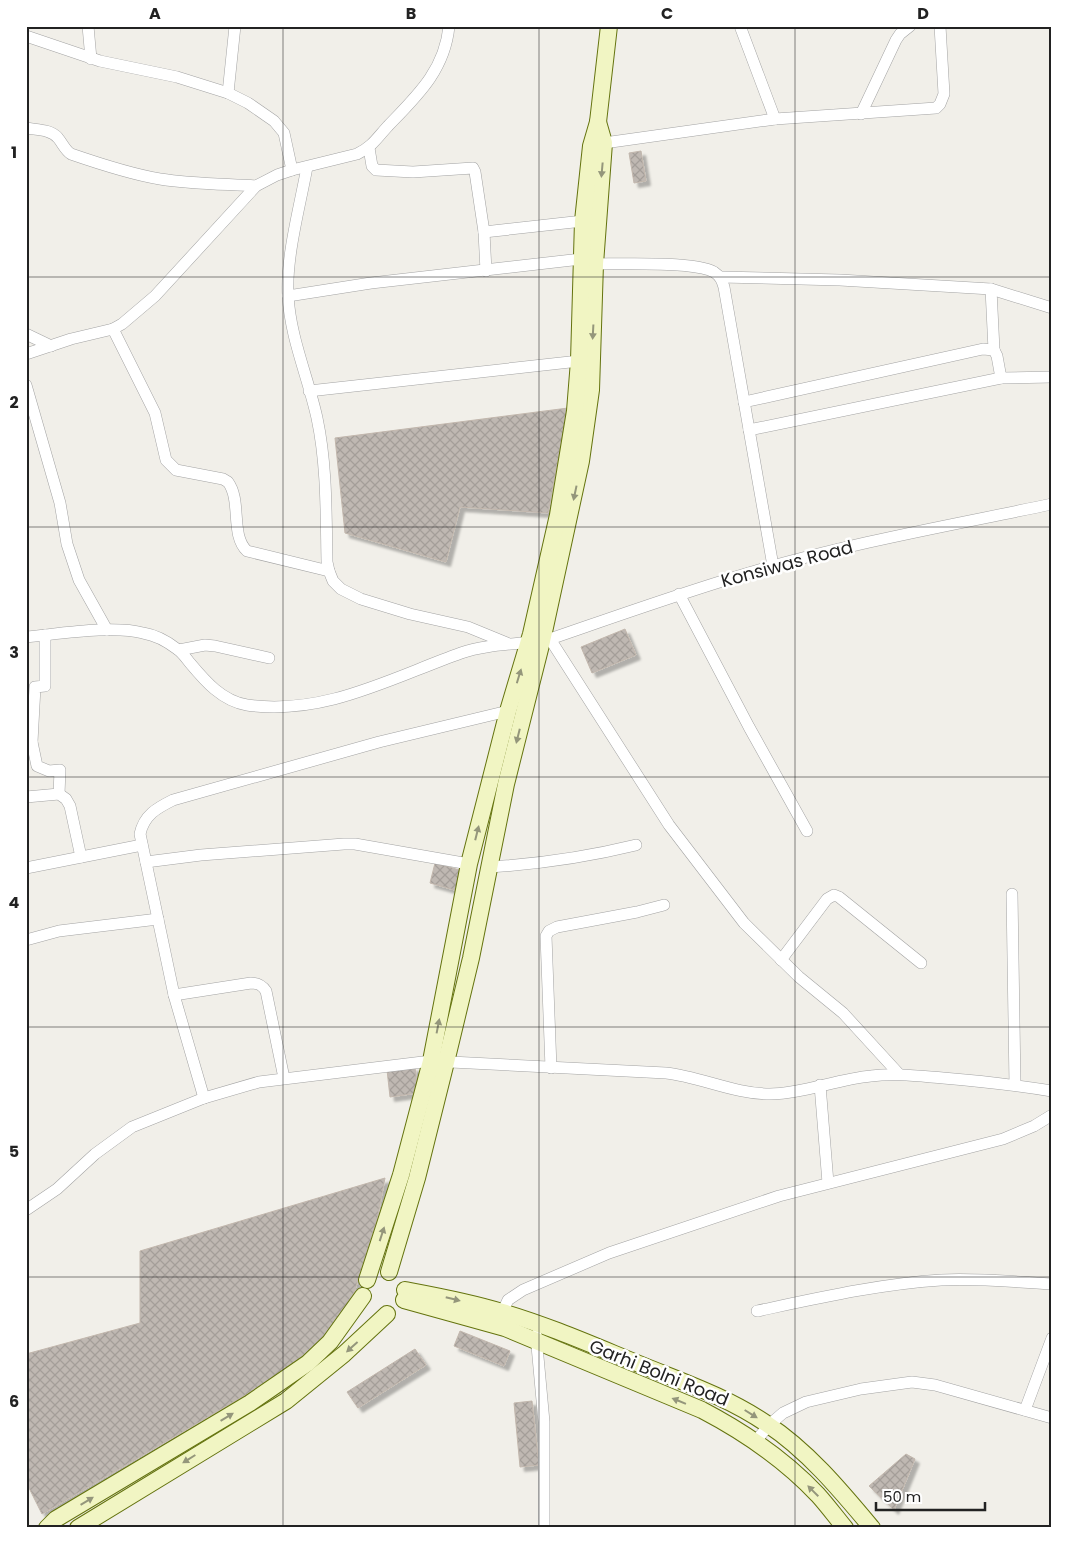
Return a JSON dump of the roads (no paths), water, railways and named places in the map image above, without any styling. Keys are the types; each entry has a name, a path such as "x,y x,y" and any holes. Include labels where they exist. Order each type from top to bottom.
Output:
{"main road":[{"path":"389,1272 418,1178 469,864 508,711 540,641 556,524 575,411 598,144 598,122 609,26"},
{"path":"47,1528 56,1520 250,1403 308,1364 330,1342 365,1288 373,1275 389,1272 397,1276 402,1282 405,1295 400,1307 394,1312 387,1314 379,1313 371,1310 366,1304 365,1288 471,958 506,784 582,461 591,390 588,262 583,221 598,144"},
{"name":"Garhi Bolni Road","path":"405,1295 442,1297 499,1319 536,1341 702,1410 727,1423 786,1465 818,1495 845,1528"},
{"path":"78,1528 286,1401 344,1354 387,1314"},
{"name":"Garhi Bolni Road","path":"499,1319 536,1324 715,1395 742,1408 769,1425 828,1476 872,1528"}],"street":[{"path":"88,26 91,59"},
{"path":"228,93 235,26"},
{"path":"26,354 71,339 113,329 122,324 144,306 256,186 277,175 357,154 369,148 412,102 430,79 445,51 449,26"},
{"path":"740,26 775,119"},
{"path":"861,114 896,40 910,26"},
{"path":"598,144 775,119 936,108 944,94 940,26"},
{"path":"26,36 91,59 177,78 228,93 248,103 274,121 284,133 292,170"},
{"path":"26,128 49,132 57,136 66,151 71,154 151,177 179,181 256,186"},
{"path":"369,148 372,166 376,170 413,172 473,168 476,172 484,232 486,270"},
{"path":"307,167 288,275 288,296 290,316 324,455 327,562 329,571 341,589 361,599 410,614 468,627 507,643"},
{"path":"484,232 583,221"},
{"path":"288,296 371,283 486,270 588,262 662,264 702,268 712,271 721,277 840,280 990,289 1052,308"},
{"path":"721,277 773,566"},
{"path":"990,289 994,350 1001,378"},
{"path":"113,329 155,413 166,460 170,465 176,470 223,479 228,482 234,494 240,541 247,551 329,571"},
{"path":"26,334 51,346"},
{"path":"744,402 983,349 994,350"},
{"path":"309,391 579,361"},
{"path":"749,430 1001,378 1052,377"},
{"path":"26,385 60,503 67,544 79,580 107,630"},
{"name":"Konsiwas Road","path":"507,643 540,641 679,594 773,566 1052,504"},
{"path":"679,594 749,727 807,831"},
{"path":"26,637 107,630 143,633 179,650 208,684 225,696 243,704 282,706 316,704 338,699 375,688 461,654 507,643"},
{"path":"45,635 45,686 34,687 29,742 37,766 49,771 60,770 60,794"},
{"path":"540,641 669,825 744,923 799,977 843,1013 898,1073"},
{"path":"179,650 205,645 269,658"},
{"path":"204,1098 174,995 142,845 140,834 144,822 150,814 173,800 379,742 508,711"},
{"path":"26,797 60,794 66,799 70,806 81,857"},
{"path":"146,862 202,855 355,844 469,864"},
{"path":"26,868 142,845"},
{"path":"489,868 593,855 636,845"},
{"path":"1012,894 1015,1085"},
{"path":"781,960 827,899 834,895 839,897 921,963"},
{"path":"551,1068 546,936 556,927 664,905"},
{"path":"26,940 59,931 158,918"},
{"path":"174,995 251,983 257,983 262,986 266,991 284,1078"},
{"path":"26,1210 57,1189 119,1135 150,1119 204,1098 259,1082 284,1078 438,1062 686,1076 722,1086 770,1094 784,1093 850,1078 898,1073 1015,1085 1052,1091"},
{"path":"820,1085 828,1183"},
{"path":"499,1319 508,1300 524,1290 609,1253 779,1196 1003,1138 1034,1126 1052,1115"},
{"path":"757,1311 832,1295 927,1281 961,1279 1052,1284"},
{"path":"536,1324 544,1422 544,1528"},
{"path":"1025,1410 1051,1344"},
{"path":"755,1442 769,1425 793,1407 806,1402 861,1389 912,1382 935,1385 1052,1418"}]}
